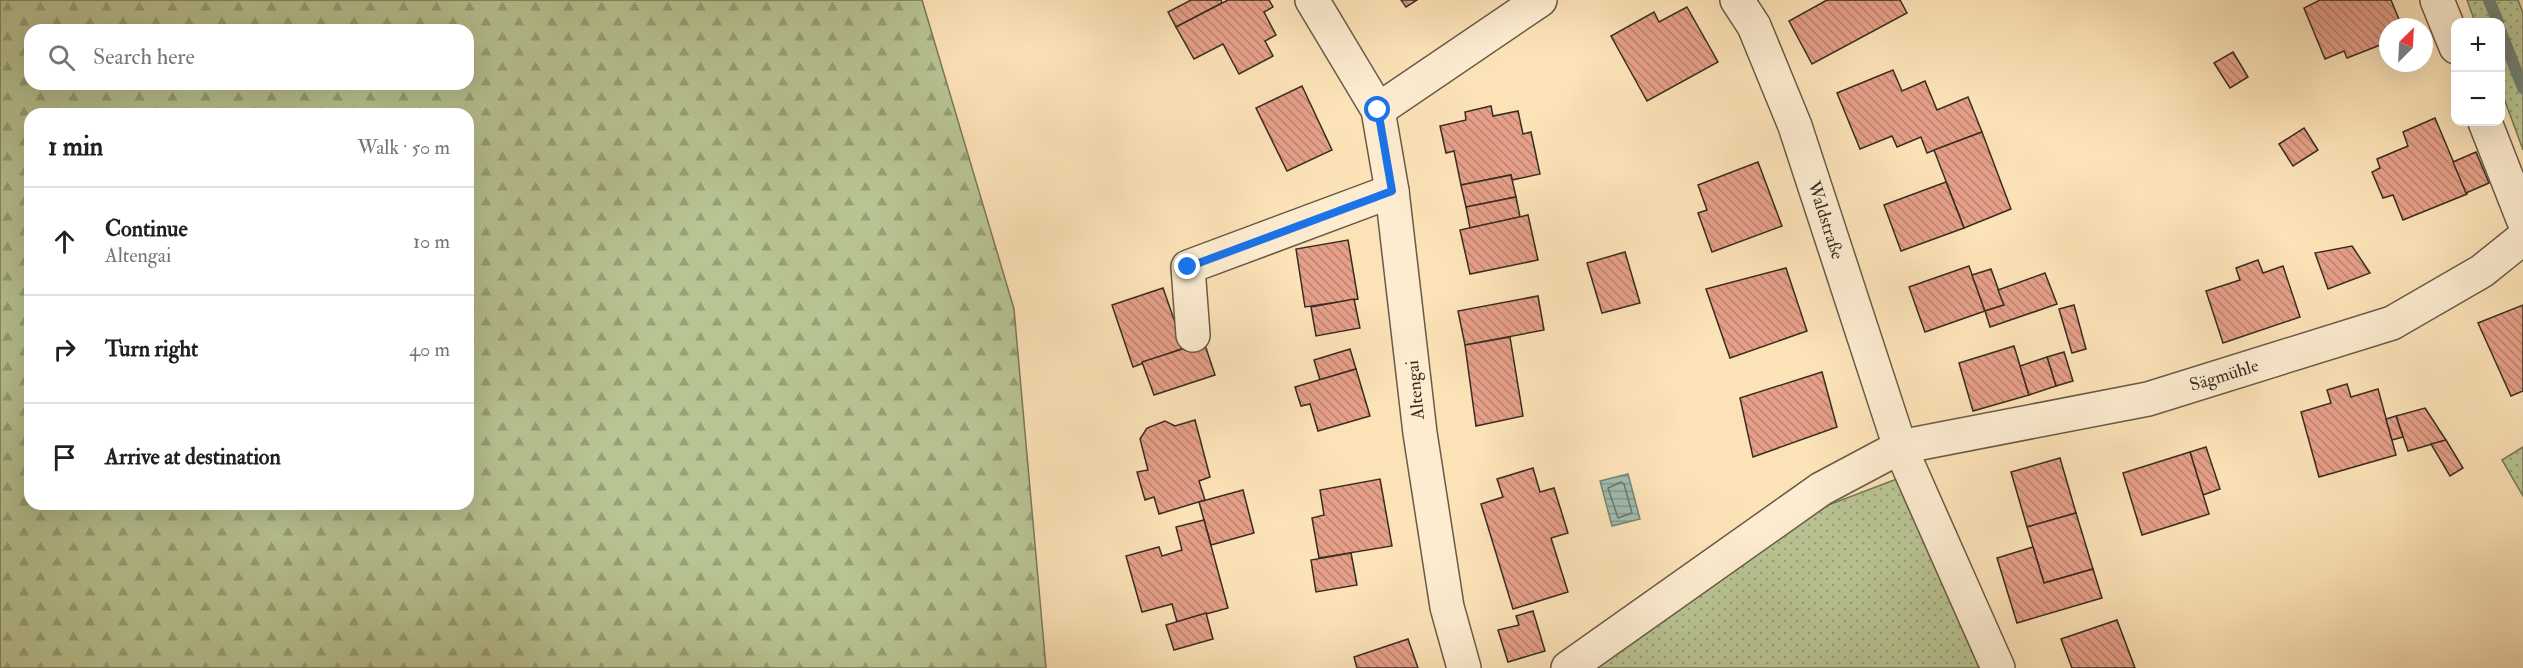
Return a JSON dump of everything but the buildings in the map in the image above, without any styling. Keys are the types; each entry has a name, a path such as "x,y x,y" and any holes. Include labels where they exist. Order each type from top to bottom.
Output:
{"street":[{"name":"Altengai","path":"1312,0 1378,110 1392,191 1420,433 1447,607 1464,668"},
{"path":"1378,110 1540,0"},
{"name":"Waldstraße","path":"1737,0 1755,26 1795,126 1900,447 1998,668"},
{"path":"2437,0 2451,35"},
{"path":"2487,126 2523,219"},
{"path":"1193,335 1188,267 1392,191"},
{"name":"Sägmühle","path":"1900,447 2148,399 2392,323 2482,271 2523,238"},
{"path":"1568,668 1821,489 1900,447"}],"green space":[{"path":"0,0 922,0 1014,309 1046,668 0,668"},
{"path":"2467,0 2518,0 2523,13 2523,150 2505,101 2505,18 2474,18"},
{"path":"2523,447 2523,496 2502,460"},
{"path":"1902,477 1982,668 1597,668 1810,512"}],"water":[{"path":"1628,474 1640,519 1612,526 1600,481"}],"waterway":[{"path":"2489,0 2496,18"},
{"path":"2505,43 2523,88"}],"route":[{"path":"1188,267 1392,191 1378,110"}]}
